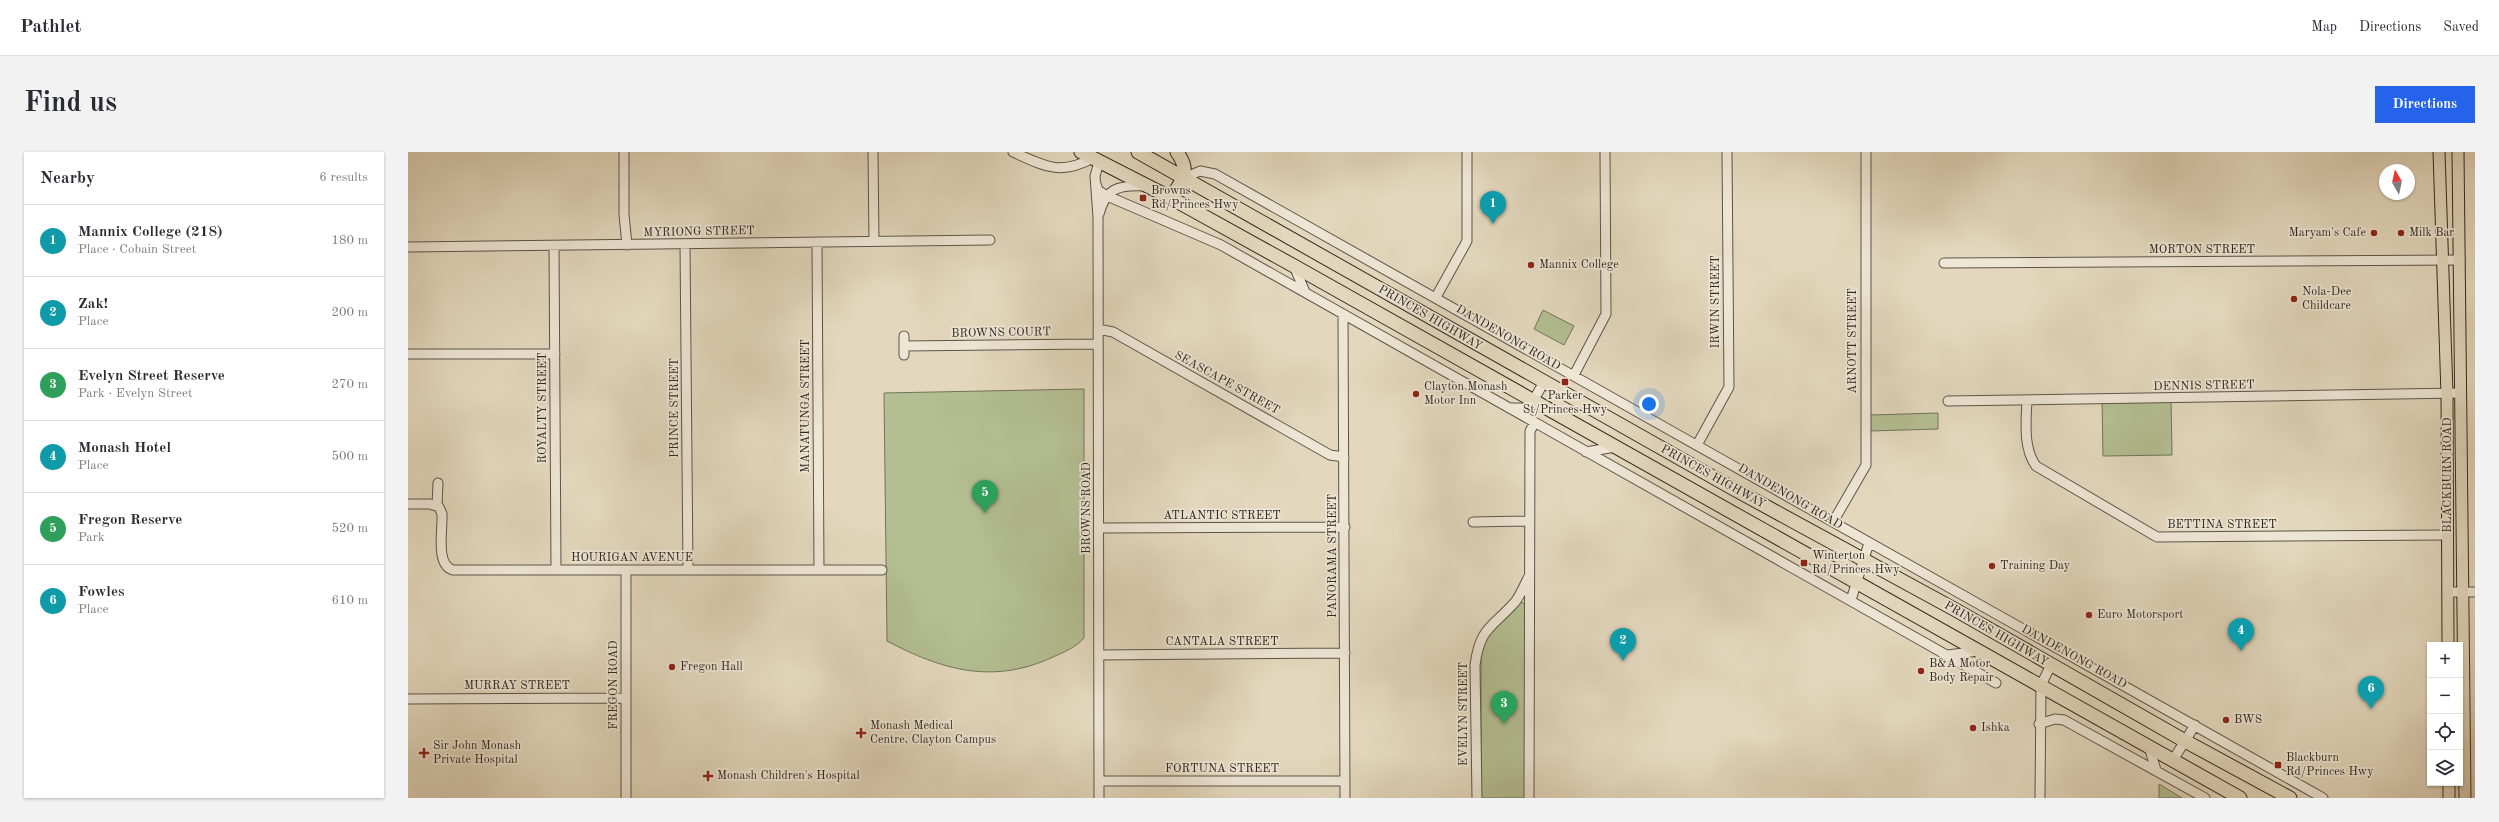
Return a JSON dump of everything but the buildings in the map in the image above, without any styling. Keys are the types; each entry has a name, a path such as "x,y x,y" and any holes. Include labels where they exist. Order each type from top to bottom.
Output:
{"highway":[{"path":"1081,152 1096,160"},
{"name":"PRINCES HIGHWAY","path":"1138,152 1544,382 2185,741 2290,798"},
{"path":"1171,198 1184,178 1185,164 1176,152"},
{"name":"PRINCES HIGHWAY","path":"1096,160 1171,198 1294,266 1615,447 1857,581 2235,796"}],"main road":[{"name":"BLACKBURN ROAD","path":"2439,152 2444,260 2447,394 2448,642"},
{"name":"BLACKBURN ROAD","path":"2459,155 2465,798"},
{"path":"2449,786 2449,798"}],"street":[{"path":"624,152 624,245"},
{"path":"873,152 874,241"},
{"path":"1013,152 1043,165 1057,169 1081,165 1096,160"},
{"path":"1436,297 1467,241 1467,152"},
{"path":"1574,375 1606,314 1605,152"},
{"name":"IRWIN STREET","path":"1697,445 1729,387 1728,152"},
{"name":"ARNOTT STREET","path":"1833,522 1866,465 1866,152"},
{"name":"BROWNS ROAD","path":"1096,160 1098,217 1099,798"},
{"name":"DANDENONG ROAD","path":"1184,178 1198,171 1212,173 1436,297 1869,543 2323,798"},
{"path":"1096,184 1098,190 1106,196 1209,240 1305,292 1534,424 1851,600 1996,683"},
{"path":"1106,196 1120,187 1147,186"},
{"name":"BROWNS ROAD","path":"1098,217 1106,196"},
{"name":"MYRIONG STREET","path":"408,247 685,245 990,240"},
{"name":"MANATUNGA STREET","path":"817,243 819,570"},
{"name":"PRINCE STREET","path":"685,245 688,570"},
{"name":"ROYALTY STREET","path":"554,246 556,570"},
{"name":"MORTON STREET","path":"1944,263 2460,260"},
{"path":"1294,266 1305,292"},
{"name":"PANORAMA STREET","path":"1343,314 1345,798"},
{"name":"SEASCAPE STREET","path":"1098,330 1113,332 1330,455 1344,457"},
{"name":"BROWNS COURT","path":"904,336 904,350 1098,344"},
{"path":"408,354 554,354"},
{"name":"DANDENONG ROAD","path":"1535,401 1544,382"},
{"name":"DENNIS STREET","path":"1948,400 2461,393"},
{"name":"BETTINA STREET","path":"2027,400 2027,446 2030,457 2036,466 2157,537 2447,535"},
{"path":"1506,407 1527,408 1535,401"},
{"name":"EVELYN STREET","path":"1529,798 1530,431 1534,424"},
{"path":"1586,452 1615,447"},
{"name":"HOURIGAN AVENUE","path":"438,483 437,506 442,514 443,560 449,569 626,571 882,570"},
{"path":"408,504 437,506"},
{"path":"1473,522 1529,521"},
{"name":"ATLANTIC STREET","path":"1099,528 1344,527"},
{"path":"1851,600 1869,543"},
{"name":"FREGON ROAD","path":"626,571 626,798"},
{"name":"EVELYN STREET","path":"1477,798 1475,665 1477,645 1485,630 1516,601 1529,577"},
{"path":"2448,592 2475,592"},
{"path":"1948,655 1978,651"},
{"name":"CANTALA STREET","path":"1099,655 1345,653"},
{"path":"2040,798 2040,685 2051,665"},
{"name":"MURRAY STREET","path":"408,699 626,698"},
{"path":"2039,724 2055,719 2064,720 2205,798"},
{"path":"2173,760 2195,725"},
{"path":"2149,747 2156,770"},
{"name":"FORTUNA STREET","path":"1099,781 1345,781"}],"green space":[{"path":"1543,310 1574,326 1564,345 1534,329"},
{"path":"1084,389 1084,638 1069,649 1031,666 989,672 968,670 928,660 887,641 884,393"},
{"path":"2171,398 2172,455 2103,456 2102,399"},
{"path":"1938,413 1938,429 1870,431 1870,415"},
{"path":"1520,602 1526,604 1528,798 1481,798 1481,649 1486,637"},
{"path":"2159,784 2182,798 2159,798"}],"place":[{"name":"Browns Rd/Princes Hwy","path":"1143,198"},
{"name":"Mannix College (218)","path":"1493,224"},
{"name":"Maryam's Cafe","path":"2374,233"},
{"name":"Milk Bar","path":"2401,233"},
{"name":"Mannix College","path":"1531,265"},
{"name":"Nola-Dee Childcare","path":"2294,299"},
{"name":"Parker St/Princes Hwy","path":"1565,382"},
{"name":"Clayton Monash Motor Inn","path":"1416,394"},
{"name":"Fregon Reserve","path":"985,513"},
{"name":"Winterton Rd/Princes Hwy","path":"1804,563"},
{"name":"Training Day","path":"1992,566"},
{"name":"Euro Motorsport","path":"2089,615"},
{"name":"Monash Hotel","path":"2241,651"},
{"name":"Zak!","path":"1623,661"},
{"name":"Fregon Hall","path":"672,667"},
{"name":"B&A Motor Body Repair","path":"1921,671"},
{"name":"Fowles","path":"2371,709"},
{"name":"BWS","path":"2226,720"},
{"name":"Evelyn Street Reserve","path":"1504,724"},
{"name":"Ishka","path":"1973,728"},
{"name":"Monash Medical Centre, Clayton Campus","path":"861,733"},
{"name":"Sir John Monash Private Hospital","path":"424,753"},
{"name":"Blackburn Rd/Princes Hwy","path":"2278,765"},
{"name":"Monash Children's Hospital","path":"708,776"}]}
